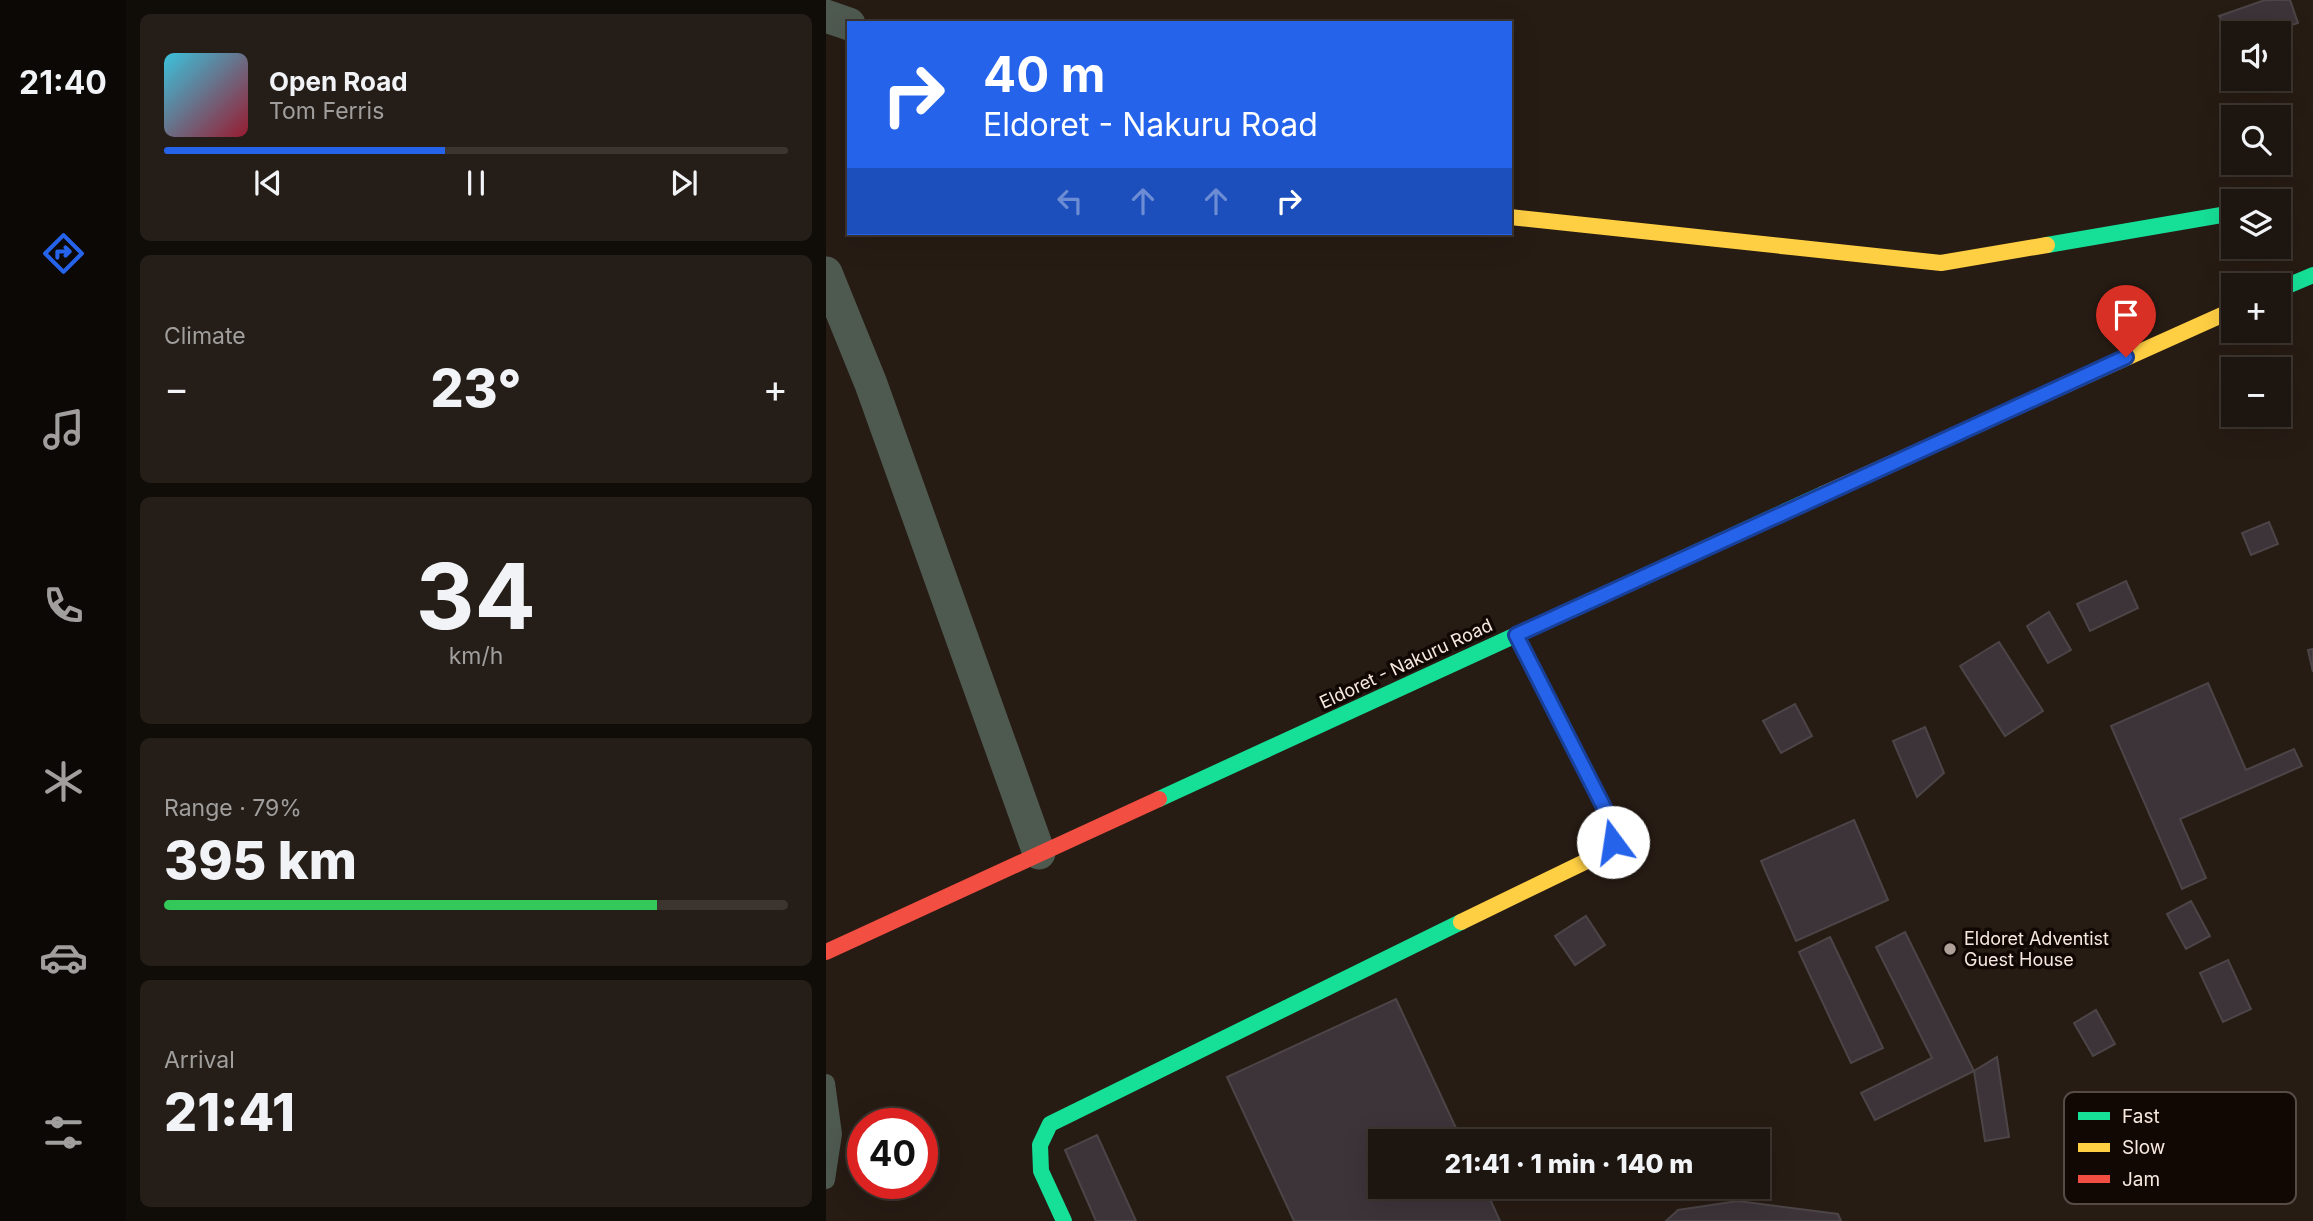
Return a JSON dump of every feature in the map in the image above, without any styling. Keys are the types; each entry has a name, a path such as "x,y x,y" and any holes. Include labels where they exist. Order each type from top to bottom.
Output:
{"main road":[{"path":"1512,217 1941,263 2221,215"},
{"path":"2291,284 2313,275"},
{"name":"Eldoret - Nakuru Road","path":"826,952 2007,410 2221,315"},
{"path":"1064,1221 1041,1171 1040,1145 1050,1124 1595,857 1613,842 1612,823 1516,635"}],"street":[{"path":"826,16 847,23"},
{"path":"826,273 871,384 1039,853"}],"lane":[{"path":"826,1083 833,1134 826,1180"}],"building":[{"path":"2265,0 2290,0 2298,23 2291,26 2291,21 2222,21 2219,16"},
{"path":"2269,522 2278,544 2251,555 2242,533"},
{"path":"2126,581 2138,608 2090,631 2077,604"},
{"path":"2049,612 2071,650 2048,663 2027,626"},
{"path":"1999,642 2043,711 2005,736 1960,666"},
{"path":"2313,649 2313,672 2308,650"},
{"path":"2208,683 2246,770 2294,749 2302,766 2180,819 2206,878 2182,889 2111,726"},
{"path":"1795,704 1812,736 1781,753 1763,721"},
{"path":"1925,727 1944,773 1917,797 1893,741"},
{"path":"1854,820 1888,900 1796,941 1761,861"},
{"path":"2191,901 2210,936 2186,949 2167,914"},
{"path":"1586,916 1605,945 1575,965 1555,936"},
{"path":"1905,932 1974,1071 1875,1120 1861,1093 1932,1058 1876,947"},
{"path":"1830,937 1883,1048 1851,1063 1799,952"},
{"path":"2228,960 2251,1009 2223,1022 2200,973"},
{"path":"1396,999 1456,1129 1368,1129 1368,1199 1490,1199 1500,1221 1294,1221 1227,1077"},
{"path":"2096,1010 2115,1044 2093,1056 2074,1023"},
{"path":"1997,1057 2009,1137 1985,1141 1974,1071"},
{"path":"1097,1135 1136,1221 1096,1221 1065,1150"},
{"path":"1738,1201 1838,1214 1841,1221 1666,1221 1678,1210"}],"traffic: fast":[{"path":"2047,245 2221,215"},
{"path":"2291,284 2313,275"},
{"path":"1159,799 1823,494"},
{"path":"1064,1221 1041,1171 1040,1145 1050,1124 1461,922"}],"traffic: slow":[{"path":"1512,217 1941,263 2047,245"},
{"path":"1823,494 2221,315"},
{"path":"1461,922 1595,857 1613,842 1612,823 1516,635"}],"traffic: jam":[{"path":"826,952 1159,799"}],"place":[{"name":"Eldoret Adventist Guest House","path":"1950,949"}],"route":[{"path":"1613,842 1612,823 1516,635 2126,357"}]}
